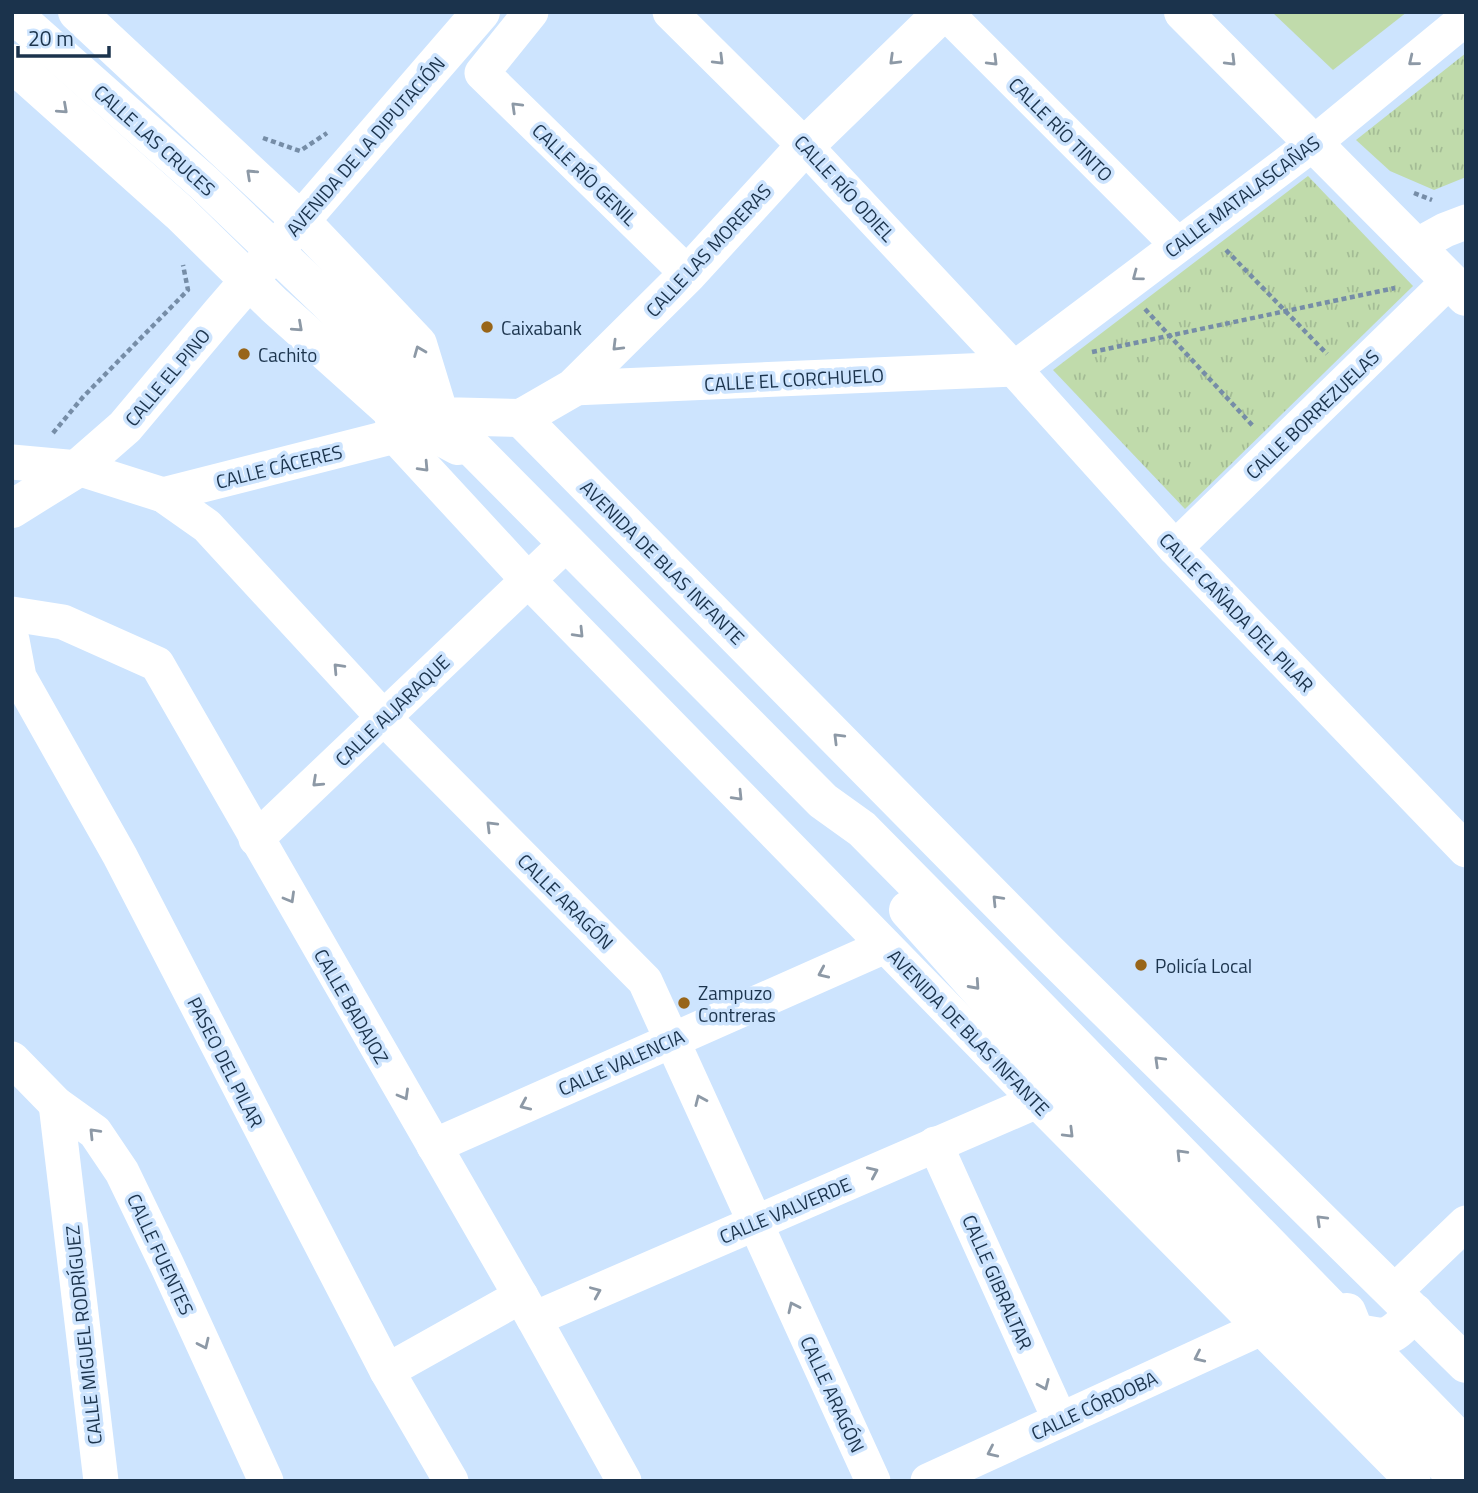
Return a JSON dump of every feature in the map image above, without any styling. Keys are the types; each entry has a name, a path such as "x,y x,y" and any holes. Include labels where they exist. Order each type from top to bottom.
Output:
{"main road":[{"name":"CALLE LAS CRUCES","path":"77,12 300,221"},
{"name":"AVENIDA DE LA DIPUTACIÓN","path":"249,280 481,12"},
{"name":"CALLE LAS MORERAS","path":"522,418 573,388 688,274 805,146 944,12"},
{"path":"1183,12 1458,289"},
{"name":"CALLE LAS CRUCES","path":"19,27 204,183 274,251"},
{"name":"CALLE LAS CRUCES","path":"12,63 180,213 249,280"},
{"name":"AVENIDA DE BLAS INFANTE","path":"300,221 418,344 440,416"},
{"name":"AVENIDA DE BLAS INFANTE","path":"274,251 568,542 823,801 862,830 1329,1293 1386,1318 1466,1364"},
{"name":"AVENIDA DE BLAS INFANTE","path":"249,280 393,423 482,458"},
{"name":"CALLE EL PINO","path":"78,468 125,427 249,280"},
{"path":"440,416 522,418"},
{"name":"AVENIDA DE BLAS INFANTE","path":"522,418 1046,950 1386,1318 1449,1472"},
{"path":"12,509 78,468"},
{"name":"AVENIDA DE BLAS INFANTE","path":"823,801 847,842 992,1004 1449,1472"},
{"path":"1173,1189 1209,1206 1318,1316 1386,1318"},
{"path":"1329,1293 1386,1318"},
{"path":"1386,1318 1357,1356 1436,1437 1449,1472"}],"street":[{"path":"19,27 77,12"},
{"name":"CALLE RÍO GENIL","path":"531,12 482,73 688,274"},
{"name":"CALLE RÍO ODIEL","path":"670,12 805,146 1014,369"},
{"name":"CALLE RÍO TINTO","path":"944,12 1178,245"},
{"name":"CALLE MATALASCAÑAS","path":"1014,369 1314,143 1466,18"},
{"path":"1416,246 1466,222"},
{"name":"CALLE BORREZUELAS","path":"1175,548 1458,289"},
{"name":"CALLE EL CORCHUELO","path":"573,388 1014,369"},
{"name":"CALLE CAÑADA DEL PILAR","path":"1014,369 1175,548 1466,850"},
{"name":"CALLE CÁCERES","path":"163,495 393,423"},
{"name":"AVENIDA DE BLAS INFANTE","path":"393,423 528,580 1261,1328 1449,1472"},
{"name":"CALLE ARAGÓN","path":"12,461 78,468 163,495 207,526 384,718 645,981 873,1481"},
{"path":"528,580 568,542"},
{"name":"CALLE ALJARAQUE","path":"256,839 528,580"},
{"name":"CALLE BADAJOZ","path":"12,614 63,622 157,664 527,1307 624,1481"},
{"name":"PASEO DEL PILAR","path":"12,640 19,677 120,856 387,1371 451,1481"},
{"name":"CALLE VALENCIA","path":"433,1146 885,946"},
{"name":"CALLE FUENTES","path":"12,1059 56,1104 95,1132 122,1172 266,1481"},
{"name":"CALLE VALVERDE","path":"387,1371 527,1307 755,1223 1037,1101"},
{"name":"CALLE MIGUEL RODRÍGUEZ","path":"56,1104 101,1481"},
{"name":"CALLE GIBRALTAR","path":"935,1144 1060,1420"},
{"path":"66,1190 122,1172"},
{"path":"1386,1318 1466,1223"},
{"name":"CALLE CÓRDOBA","path":"928,1481 1261,1328"}],"path":[{"path":"1225,249 1329,355"},
{"path":"1087,353 1394,287 1400,293"},
{"path":"1137,300 1254,427"}],"green space":[{"path":"1272,12 1407,12 1333,70"},
{"path":"1466,53 1466,177 1434,190 1390,171 1356,140"},
{"path":"1308,176 1413,286 1185,509 1053,370"}],"place":[{"name":"Caixabank","path":"487,327"},
{"name":"Cachito","path":"244,354"},
{"name":"Policía Local","path":"1141,965"},
{"name":"Zampuzo Contreras","path":"684,1003"}]}
